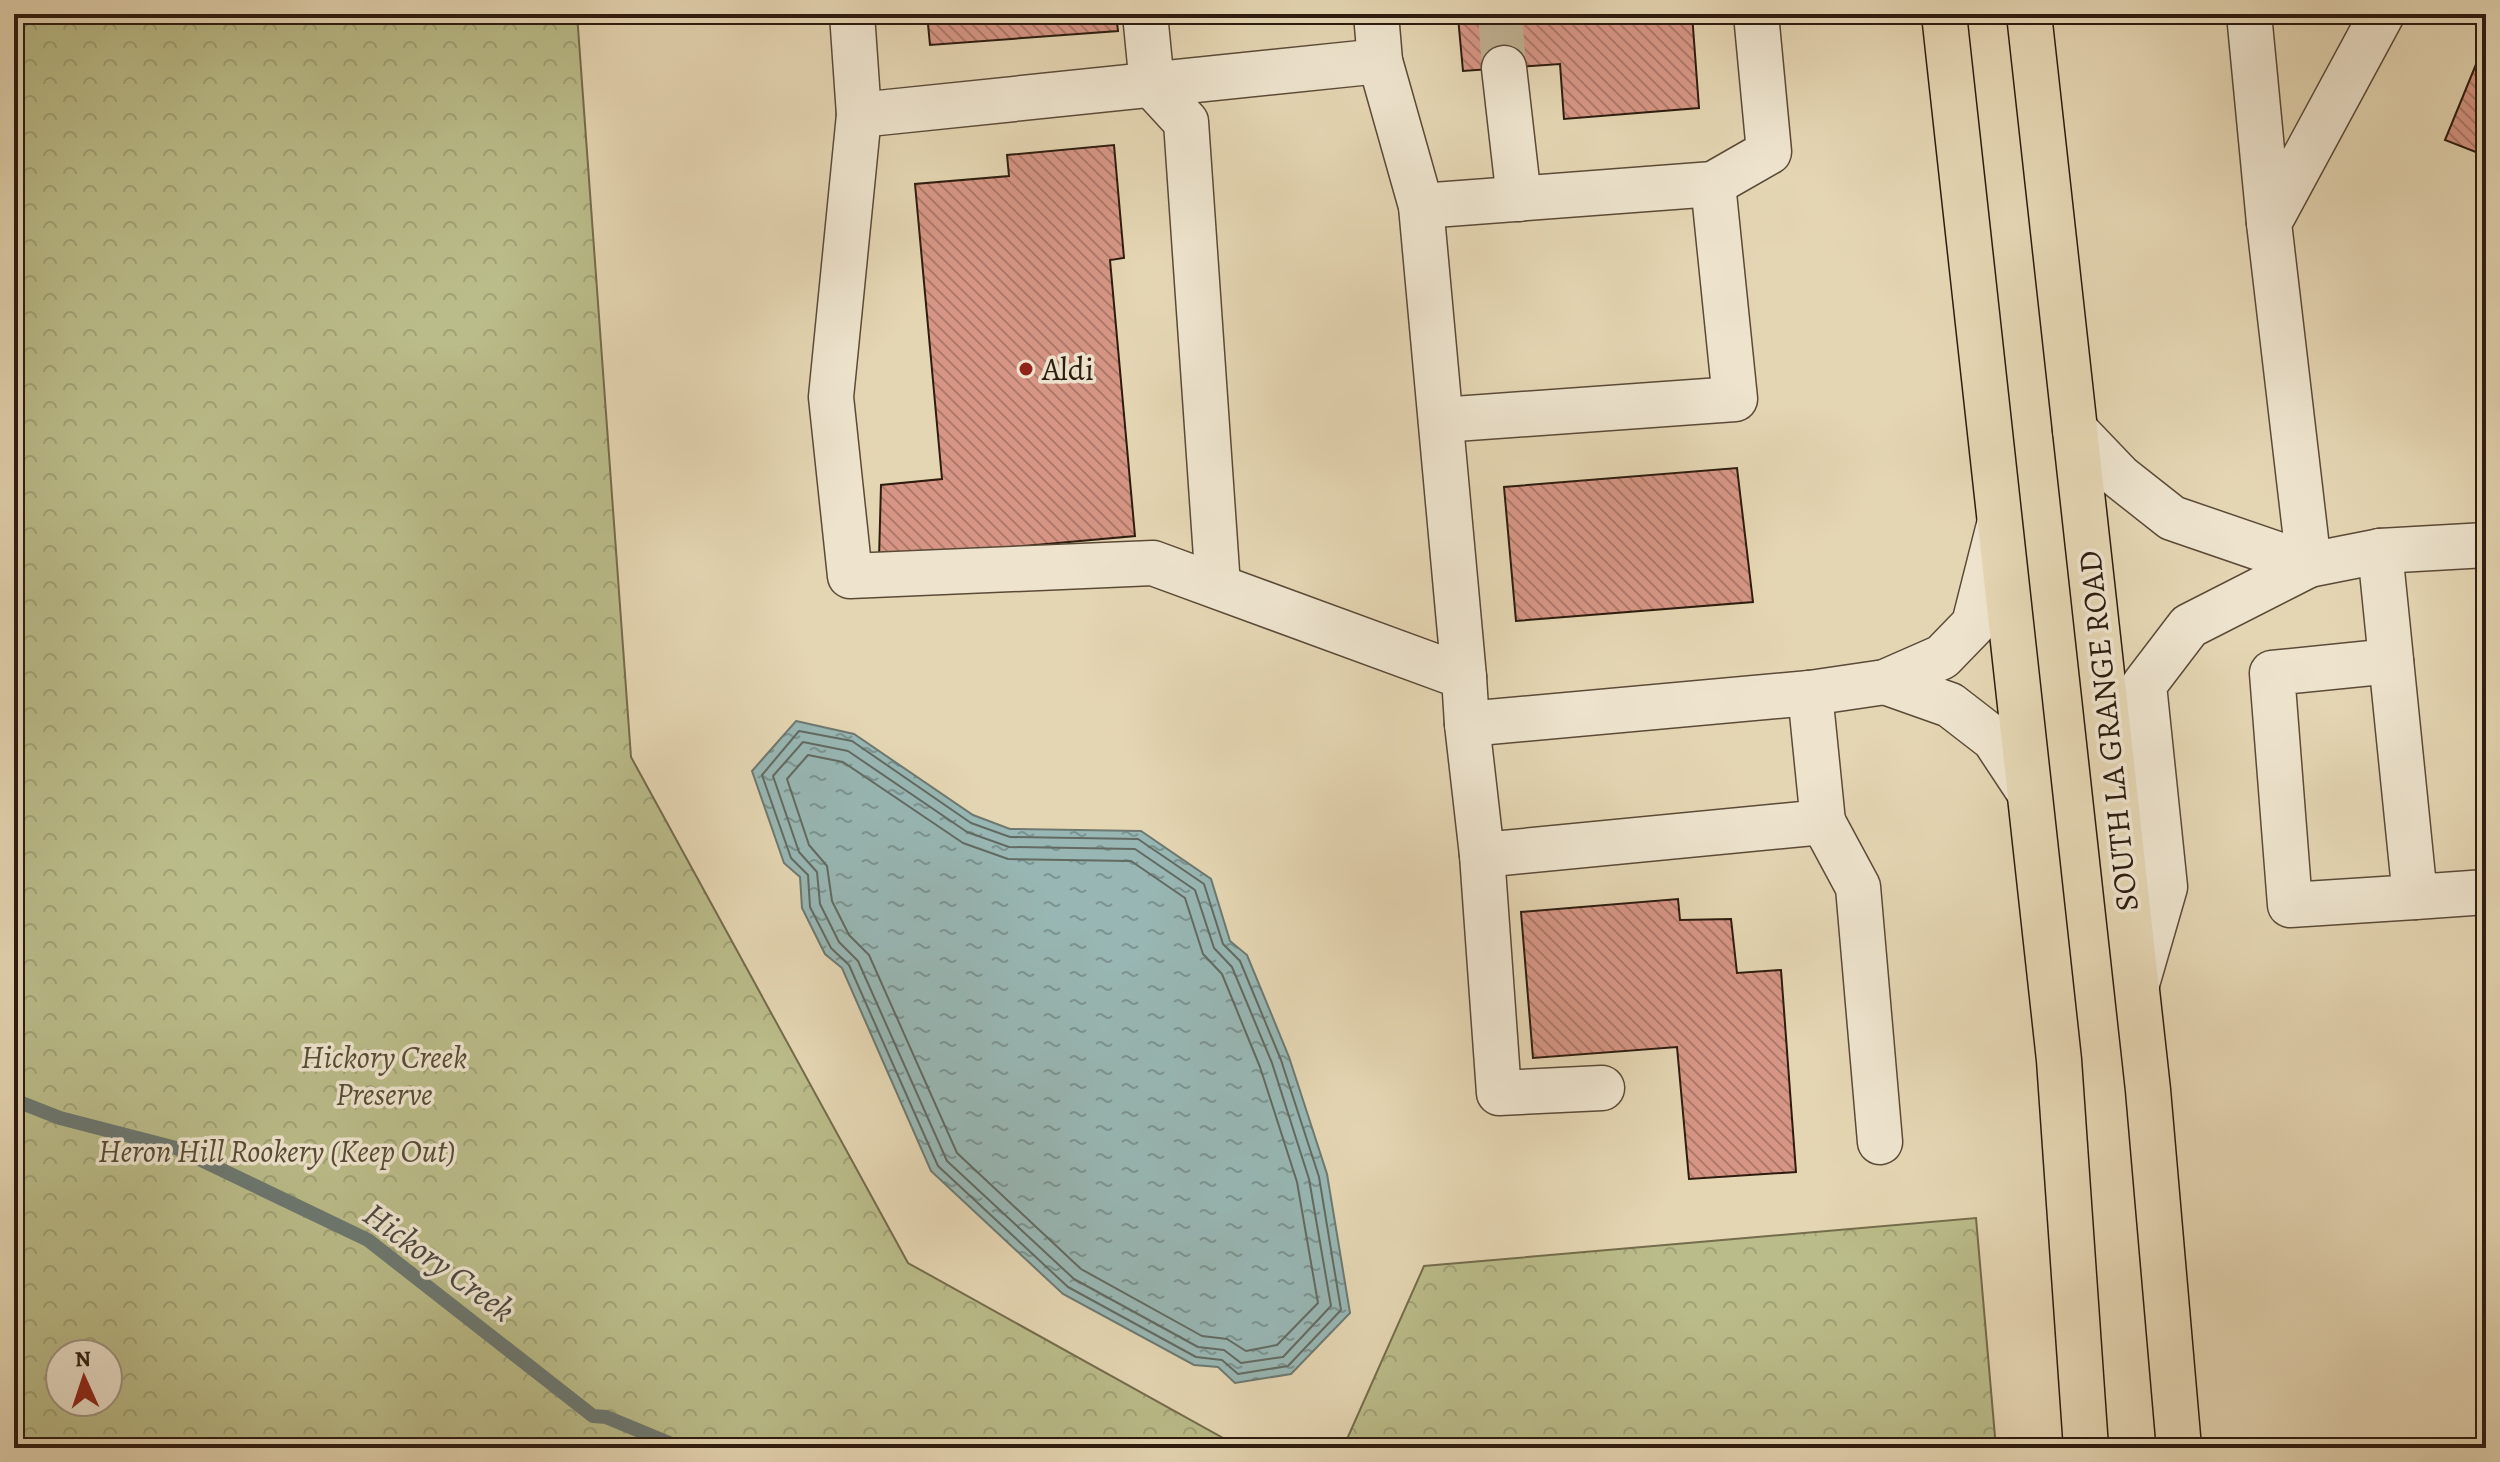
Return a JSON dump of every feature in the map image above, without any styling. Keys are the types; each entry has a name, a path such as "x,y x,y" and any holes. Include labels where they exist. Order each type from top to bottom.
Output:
{"main road":[{"path":"1944,14 2059,1060 2086,1448"},
{"name":"SOUTH LA GRANGE ROAD","path":"2029,14 2137,984 2179,1448"}],"lane":[{"path":"852,14 859,115 831,397 850,576 1153,563 1464,677"},
{"path":"1145,14 1152,85 1186,122 1218,586"},
{"path":"1376,14 1380,61 1421,206 1467,724 1482,855 1499,1093 1602,1088"},
{"path":"1421,206 1713,184 1769,152 1756,14"},
{"path":"2249,14 2269,223 2309,565"},
{"path":"2269,223 2382,14"},
{"path":"859,115 1380,61"},
{"path":"1504,68 1519,199"},
{"path":"1441,420 1735,399 1713,184"},
{"path":"2075,430 2120,477 2172,518 2309,565"},
{"path":"1467,724 1810,693 1885,682 1942,657 1974,624 2000,521"},
{"path":"2137,984 2165,887 2144,685 2189,626 2309,565 2380,551 2486,545"},
{"path":"2380,551 2415,897"},
{"path":"2391,661 2272,673 2290,905 2486,892"},
{"path":"1885,682 1950,705 1994,739 2029,792"},
{"path":"1810,693 1823,822 1858,887 1880,1142"},
{"path":"1482,855 1823,822"}],"green space":[{"name":"Hickory Creek Preserve","path":"14,14 577,14 631,757 908,1263 1241,1448 14,1448"},
{"path":"1976,1218 1996,1448 1343,1448 1424,1266"}],"water":[{"path":"796,721 854,734 973,815 1010,829 1141,831 1211,879 1230,941 1247,955 1289,1057 1327,1174 1350,1313 1291,1374 1235,1383 1218,1367 1194,1365 1063,1294 931,1171 842,968 825,954 802,908 800,877 784,863 752,771"}],"building":[{"path":"927,14 1116,14 1118,31 930,45"},
{"path":"1496,14 1692,14 1699,108 1564,119 1560,64 1463,71 1458,17"},
{"path":"2486,40 2486,156 2445,140"},
{"name":"Aldi","path":"1114,145 1124,258 1110,260 1135,536 879,559 881,485 942,479 915,184 1009,176 1007,155"},
{"path":"2482,349 2486,349 2486,396"},
{"path":"1737,468 1753,602 1516,621 1504,487"},
{"path":"1678,899 1680,920 1731,919 1737,973 1781,970 1796,1172 1689,1179 1677,1047 1533,1058 1521,912"}],"waterway":[{"name":"Hickory Creek","path":"14,1100 60,1118 176,1148 368,1240 593,1416 606,1417 681,1448"}],"tunnel":[{"path":"1500,14 1504,68"}],"place":[{"name":"Aldi","path":"1026,369"}],"park label":[{"name":"Heron Hill Rookery (Keep Out)","path":"277,1151"}]}
